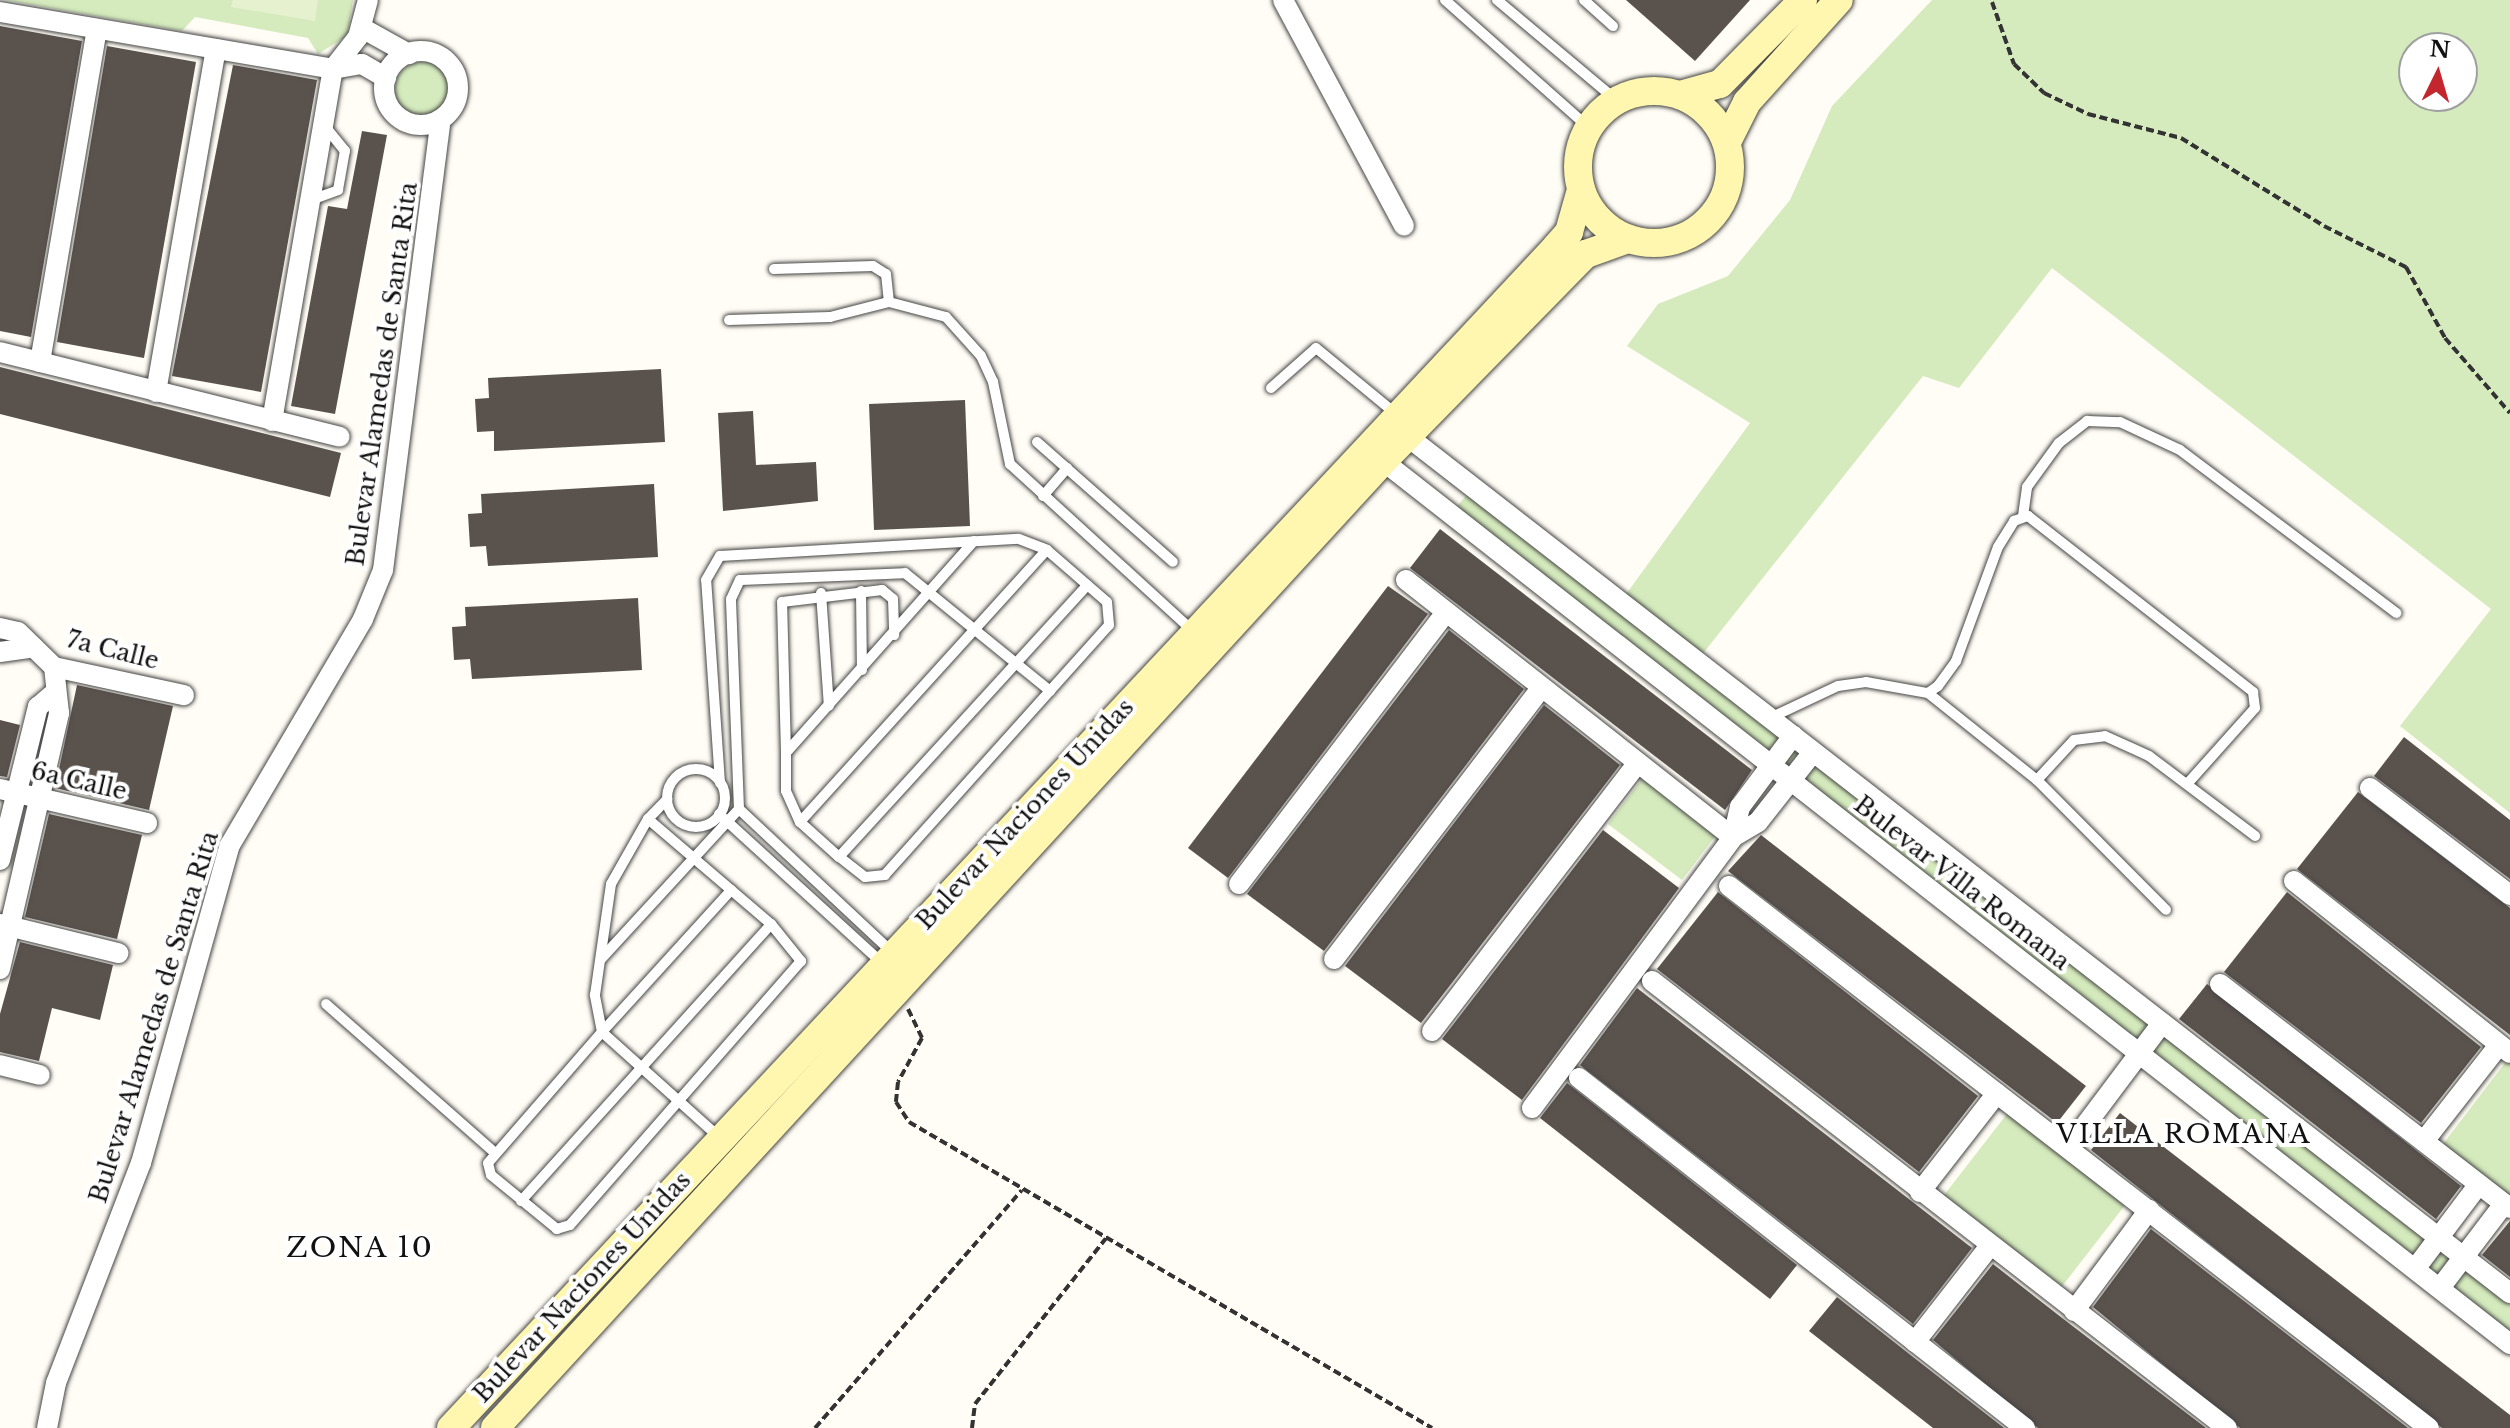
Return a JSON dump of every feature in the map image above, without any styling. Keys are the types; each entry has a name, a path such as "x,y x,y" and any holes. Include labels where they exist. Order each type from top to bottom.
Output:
{"main road":[{"path":"1803,0 1720,84 1680,95 1641,91 1616,100 1588,127 1577,164 1581,190 1599,220 1628,239 1662,243 1708,221 1727,193 1727,142 1747,102 1839,0"},
{"path":"1680,95 1709,113 1727,142"},
{"name":"Bulevar Naciones Unidas","path":"502,1422 1383,461 1402,426 1569,232 1581,190"},
{"name":"Bulevar Naciones Unidas","path":"451,1428 1195,633 1402,426 1586,254 1628,239"},
{"path":"485,1389 486,1408 502,1422"}],"street":[{"path":"272,421 333,69 362,28 368,0"},
{"path":"1283,0 1404,226"},
{"path":"0,12 333,69 362,64 386,78"},
{"path":"362,28 409,54 432,53 452,67 456,101 441,120 417,125 391,109 386,78"},
{"path":"40,362 97,29"},
{"path":"156,392 216,49"},
{"path":"386,78 409,54"},
{"name":"Bulevar Alamedas de Santa Rita","path":"47,1428 56,1383 141,1163 230,845 363,619 383,570 441,120"},
{"name":"Bulevar Alamedas de Santa Rita","path":"417,125 437,169"},
{"path":"0,352 340,437"},
{"name":"Bulevar Villa Romana","path":"1402,426 1813,752 2510,1293"},
{"name":"Bulevar Villa Romana","path":"1383,461 2510,1344"},
{"path":"1406,580 1445,614 1733,837"},
{"path":"1239,884 1445,614"},
{"name":"7a Calle","path":"0,628 34,647 54,667 184,695"},
{"name":"7a Calle","path":"0,652 34,647"},
{"path":"0,969 5,926 59,713 52,695 54,667"},
{"path":"1334,959 1541,688"},
{"path":"0,860 8,791 38,707 52,695"},
{"path":"1733,837 1740,807 1793,736"},
{"path":"1532,1108 1733,837 1758,822 1813,752"},
{"path":"1432,1031 1638,763"},
{"path":"2370,788 2510,895"},
{"name":"6a Calle","path":"8,791 147,823"},
{"path":"2294,881 2504,1049 2424,1141"},
{"path":"1729,886 2429,1428"},
{"path":"5,926 118,953"},
{"path":"1652,981 1989,1247 2227,1428"},
{"path":"2220,984 2507,1206 2440,1288"},
{"path":"2069,1147 2162,1023"},
{"path":"0,1065 40,1075"},
{"path":"1579,1078 2025,1428"},
{"path":"1920,1192 1997,1093"},
{"path":"2415,1269 2479,1184"},
{"path":"2074,1311 2149,1210"},
{"path":"1915,1342 1989,1247"}],"lane":[{"path":"1445,0 1588,127"},
{"path":"1497,0 1616,100"},
{"path":"1584,0 1613,26"},
{"path":"774,269 873,266 886,274 889,302"},
{"path":"729,320 830,317 889,302 934,310 981,356 1010,464 1195,633"},
{"path":"1271,388 1316,348 1402,426"},
{"path":"1928,693 1952,670 1998,547 2023,516 2027,487 2059,443 2087,421 2120,422 2180,450 2396,613"},
{"path":"1037,442 1173,562"},
{"path":"1043,496 1067,468"},
{"path":"2023,516 2253,692 2255,708 2188,783"},
{"path":"719,814 720,783 706,580 714,560 733,552 1019,539 1047,550 1107,602 1111,620 885,875 865,877 800,822 786,791 780,608 791,595 861,591 890,594 894,635"},
{"path":"786,753 894,635 974,541"},
{"path":"800,822 980,628 1047,550"},
{"path":"600,959 696,860 739,809 735,584 751,576 892,571 933,590 1050,691"},
{"path":"839,857 1087,585"},
{"path":"861,591 862,670"},
{"path":"821,593 829,706"},
{"path":"1770,718 1853,684 1928,693 2037,780 2166,910"},
{"path":"2037,780 2066,746 2094,735 2149,756 2255,836"},
{"path":"720,783 705,771 687,771 672,782 667,799 648,819 611,884 595,995 602,1032 721,1138"},
{"path":"667,799 674,817 690,826 719,814"},
{"path":"739,809 889,959"},
{"path":"719,814 889,959"},
{"path":"648,819 771,924 799,950 796,971 570,1225 546,1225 491,1175 493,1151 731,890"},
{"path":"521,1201 639,1066 771,924"},
{"path":"326,1004 493,1151"}],"path":[{"path":"1992,2 2014,64 2044,93 2088,114 2181,138 2324,226 2406,267 2445,338 2510,413"},
{"path":"894,997 922,1038 898,1082 901,1114 1022,1190 1432,1428"},
{"path":"815,1428 1022,1190"},
{"path":"972,1428 975,1404 1106,1238"}],"green space":[{"path":"4,0 353,0 347,36 318,54 308,38 195,17 182,31"},
{"path":"233,0 318,0 315,21 231,7"},
{"path":"1932,0 2510,0 2510,813 2400,726 2491,609 2052,268 1959,388 1923,376 1701,656 1624,597 1750,423 1627,346 1658,304 1728,276 1790,200 1832,106"},
{"path":"422,62 441,70 449,89 441,108 422,116 403,108 395,89 403,70"},
{"path":"1473,488 2510,1294 2510,1344 1450,514"},
{"path":"1642,779 1716,835 1682,880 1608,824"},
{"path":"2510,1060 2510,1201 2440,1148"},
{"path":"2010,1110 2129,1200 2060,1289 1941,1199"}],"building":[{"path":"1626,0 1750,0 1695,61"},
{"path":"0,26 82,41 31,337 0,331"},
{"path":"107,46 196,62 144,358 57,342"},
{"path":"233,65 317,80 261,392 172,376"},
{"path":"362,131 387,135 335,414 291,406 328,206 347,209"},
{"path":"0,367 341,453 330,497 0,414"},
{"path":"661,369 665,442 494,451 494,431 477,432 475,399 489,398 488,378"},
{"path":"965,400 970,526 874,530 869,404"},
{"path":"753,411 756,465 816,462 818,501 723,511 718,413"},
{"path":"654,484 658,557 488,566 486,546 470,547 468,514 482,513 481,494"},
{"path":"1440,529 1752,770 1725,810 1410,568"},
{"path":"1388,586 1428,614 1228,878 1188,848"},
{"path":"638,598 642,670 472,679 470,659 454,660 452,627 466,626 465,607"},
{"path":"1449,630 1524,689 1324,951 1247,894"},
{"path":"77,685 173,706 149,810 55,788"},
{"path":"1544,705 1620,765 1421,1023 1345,966"},
{"path":"0,720 20,725 7,777 0,776"},
{"path":"2404,737 2510,820 2510,879 2374,776"},
{"path":"2358,792 2510,908 2510,1035 2297,869"},
{"path":"49,814 142,835 117,939 25,917"},
{"path":"1603,830 1679,888 1522,1100 1442,1039"},
{"path":"1761,835 2086,1086 2057,1123 1728,871"},
{"path":"1718,892 1978,1096 1919,1172 1657,969"},
{"path":"2287,892 2481,1047 2421,1123 2224,972"},
{"path":"20,942 113,965 100,1020 52,1008 39,1061 0,1052 0,1014"},
{"path":"2207,984 2461,1186 2436,1219 2179,1019"},
{"path":"1637,988 1972,1248 1913,1324 1580,1065"},
{"path":"1567,1083 1797,1265 1770,1299 1540,1118"},
{"path":"2120,1113 2510,1415 2510,1428 2442,1428 2091,1150"},
{"path":"2510,1221 2510,1277 2482,1255"},
{"path":"2151,1229 2408,1428 2240,1428 2093,1307"},
{"path":"1993,1264 2206,1428 2038,1428 1933,1340"},
{"path":"1837,1297 2004,1428 1933,1428 1809,1331"}],"district":[{"name":"VILLA ROMANA","path":"2184,1135"},
{"name":"ZONA 10","path":"360,1248"}]}
